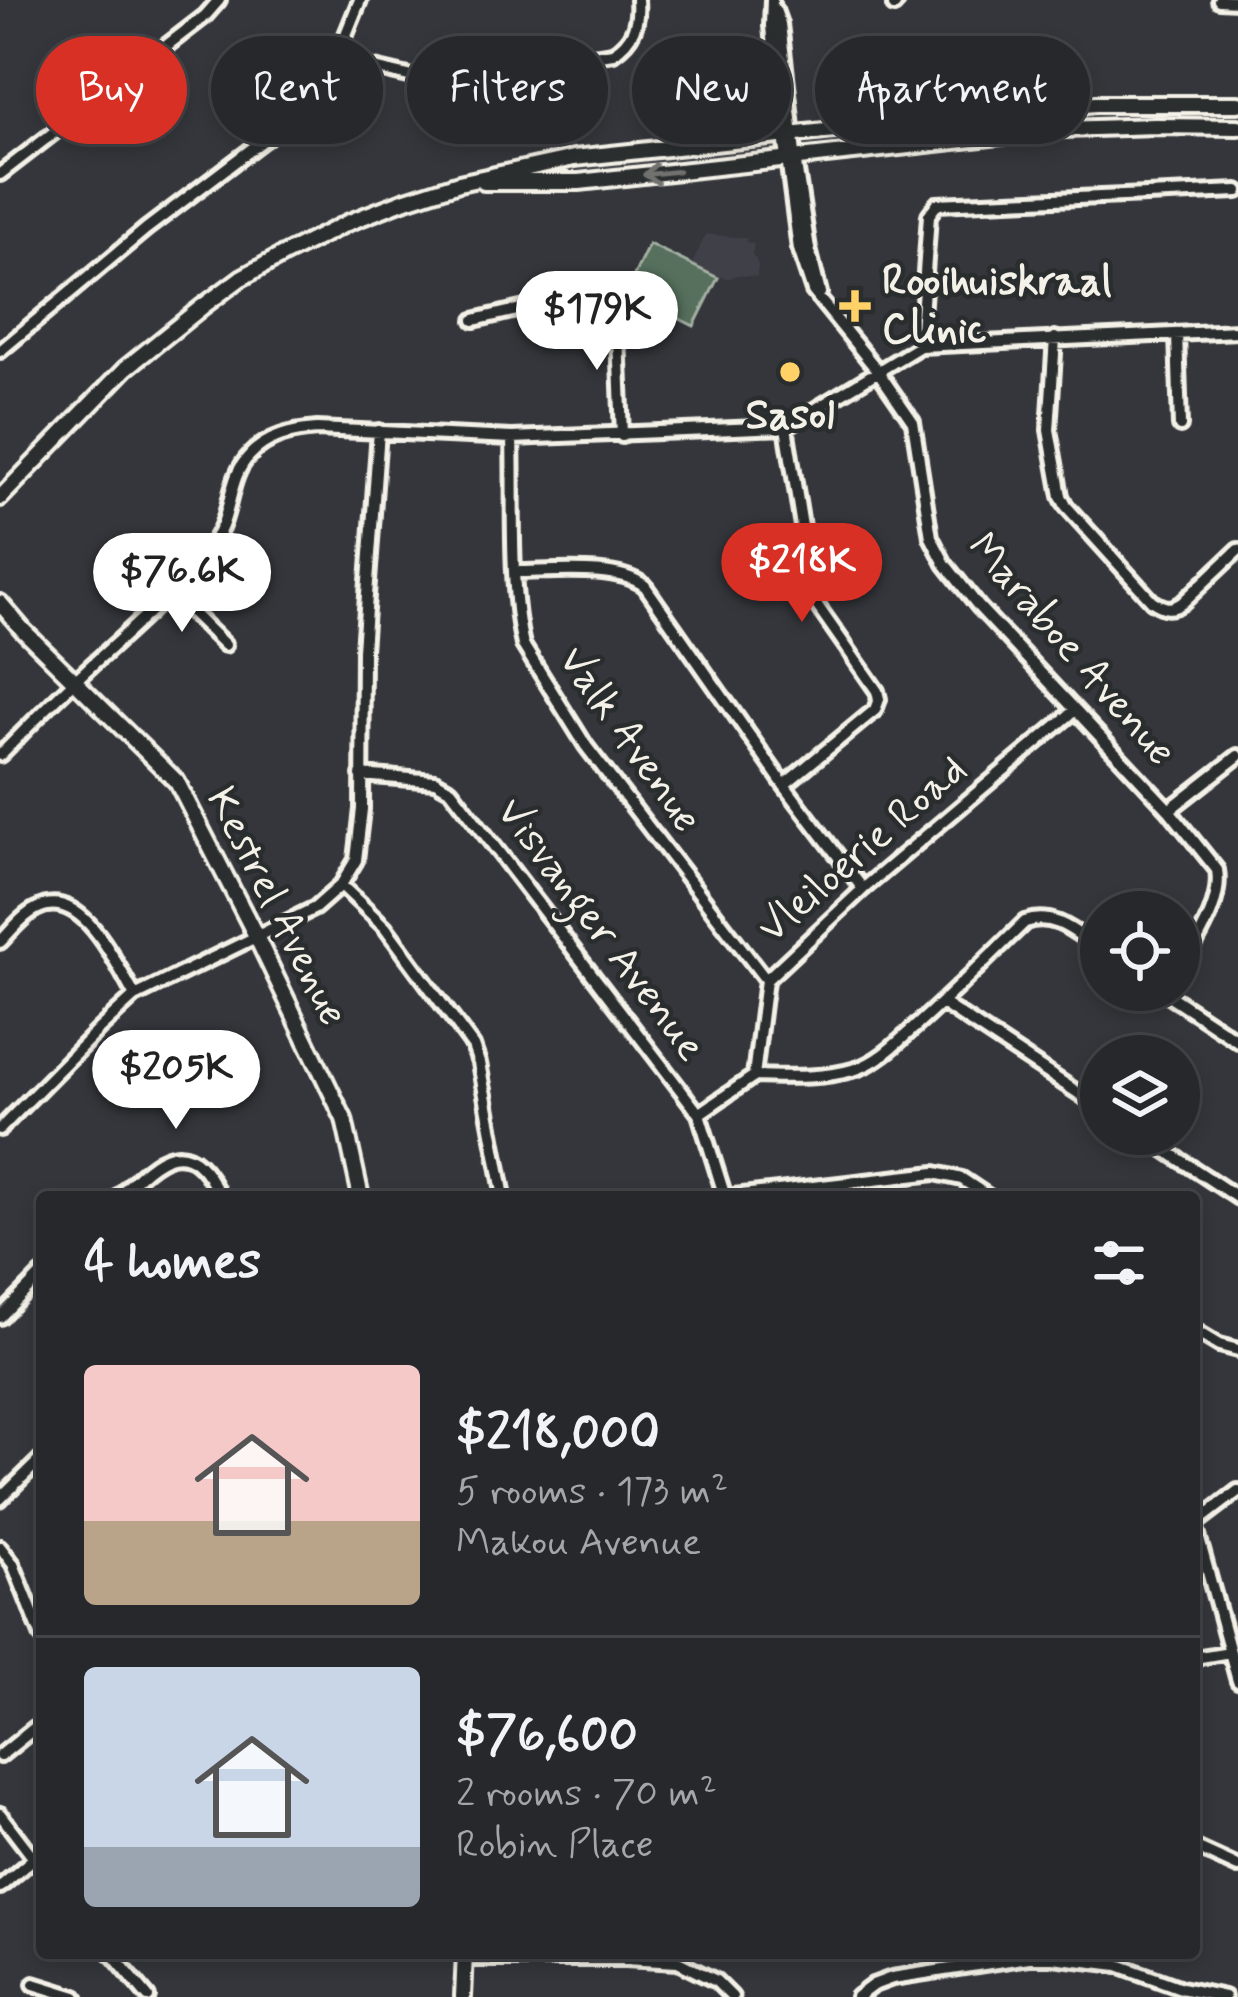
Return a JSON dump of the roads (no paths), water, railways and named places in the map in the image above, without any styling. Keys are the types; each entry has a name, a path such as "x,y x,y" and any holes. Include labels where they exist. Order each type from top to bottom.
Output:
{"main road":[{"path":"791,133 1096,104 1238,104"},
{"path":"459,182 579,182 1064,129 1238,127"},
{"path":"0,486 157,342 242,278 347,223 459,182 574,158 694,144"},
{"path":"0,498 93,400"},
{"name":"Kestrel Avenue","path":"0,603 177,782 344,1119 360,1191"},
{"name":"Kestrel Avenue","path":"0,613 23,630"},
{"path":"463,1997 465,1959"}],"street":[{"path":"0,174 205,16 219,0"},
{"path":"345,36 360,0"},
{"path":"383,70 435,81 613,53 634,32 637,0"},
{"name":"Maraboe Avenue","path":"772,0 773,36"},
{"path":"1219,0 1238,1"},
{"path":"0,351 146,229 258,144"},
{"name":"Maraboe Avenue","path":"789,144 822,302 915,427 931,535 945,564 1217,870 1216,901 1200,932"},
{"path":"920,346 933,207 1238,191"},
{"path":"474,320 594,292 608,296 617,310 622,436"},
{"path":"0,755 171,592 217,536 235,478 251,453 290,432 317,429 512,438 786,427 920,346 1238,331"},
{"path":"1177,334 1180,426"},
{"path":"1054,338 1049,430 1066,506 1162,608 1182,603 1238,550"},
{"path":"784,785 875,710 879,699 814,601 786,427"},
{"path":"0,1129 136,996 315,908 341,885 356,860 362,809 363,650 379,431"},
{"name":"Valk Avenue","path":"512,438 515,572 519,629 526,652 586,746 766,980"},
{"path":"515,572 615,573 638,580 863,889"},
{"path":"171,592 225,645"},
{"name":"Vleiloerie Road","path":"754,1076 766,980 863,889 1074,711"},
{"path":"1168,810 1238,757"},
{"name":"Visvanger Avenue","path":"362,776 435,781 452,790 699,1114 723,1191"},
{"path":"341,885 385,927 473,1046 503,1191"},
{"path":"0,942 37,908 51,904 75,910 90,922 136,996"},
{"path":"699,1114 754,1076 801,1078 857,1069 891,1048 1025,922 1037,918 1061,923 1080,936"},
{"path":"942,1003 1080,1094"},
{"path":"1193,1011 1238,1042"},
{"path":"1173,1155 1238,1198"},
{"path":"124,1191 155,1162 176,1156 191,1158 204,1167 217,1191"},
{"path":"777,1191 934,1173 956,1177 979,1191"},
{"path":"0,1317 36,1280"},
{"path":"1200,1333 1238,1349"},
{"path":"0,1499 36,1464"},
{"path":"1200,1518 1238,1491"},
{"path":"1200,1541 1238,1681"},
{"path":"0,1547 36,1601"},
{"path":"1200,1657 1230,1652"},
{"path":"0,1756 36,1727"},
{"path":"0,1814 36,1861"},
{"path":"1200,1850 1238,1867"},
{"path":"0,1886 36,1865"},
{"path":"116,1959 148,1997"},
{"path":"684,1959 732,1997"},
{"path":"857,1997 892,1978 1021,1959"},
{"path":"1067,1959 1118,1965 1181,1988 1224,1997"},
{"path":"34,1984 76,1997"}],"place":[{"name":"Rooihuiskraal Clinic","path":"855,306"},
{"name":"Sasol","path":"790,372"}]}
